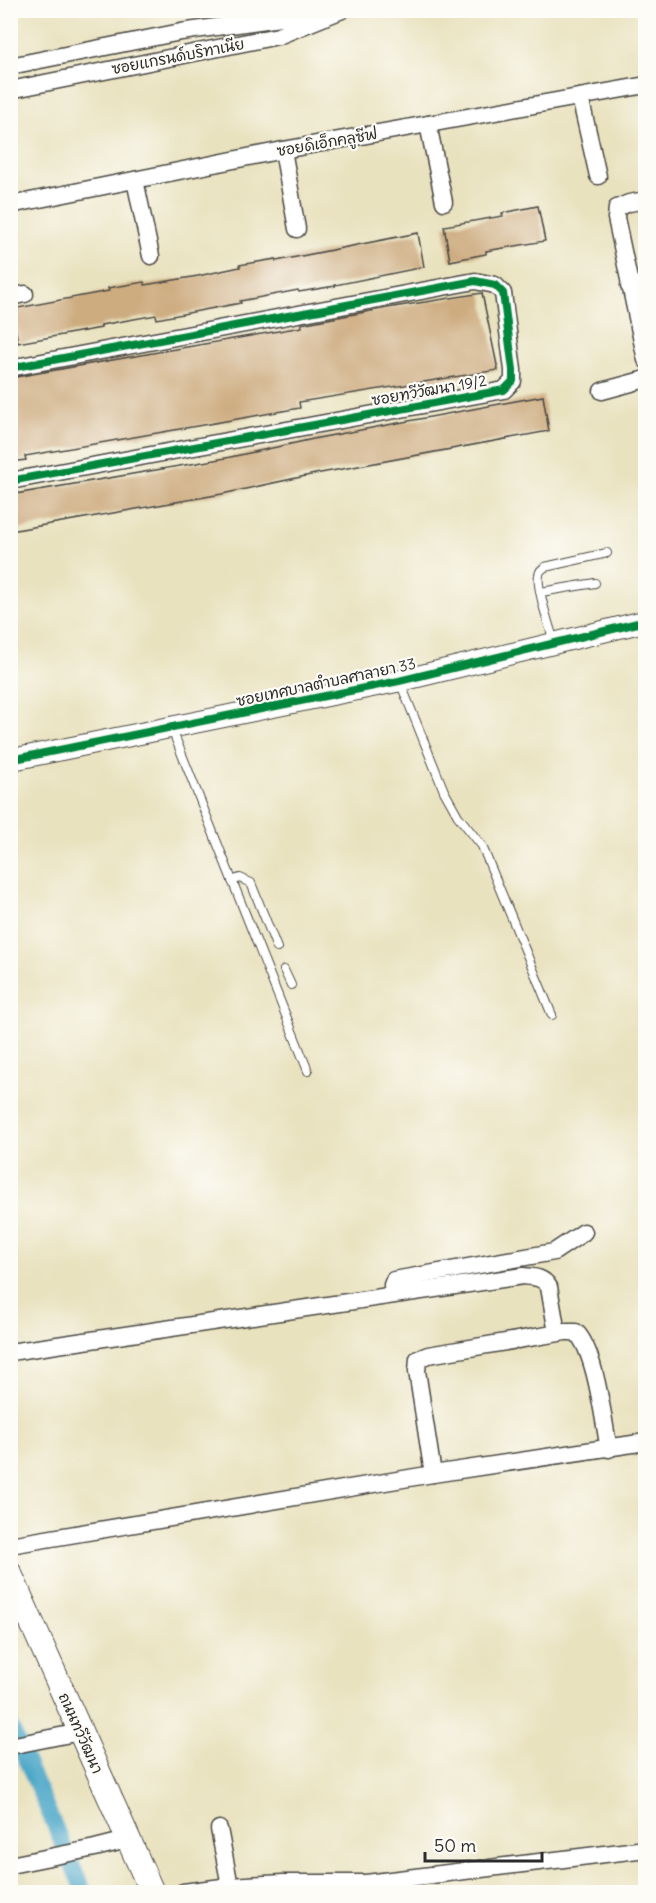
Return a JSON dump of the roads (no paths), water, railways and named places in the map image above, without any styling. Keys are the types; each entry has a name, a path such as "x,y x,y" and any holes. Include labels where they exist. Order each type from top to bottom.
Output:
{"main road":[{"name":"ถนนทวีวัฒนา","path":"10,1574 152,1893"}],"street":[{"name":"ซอยแกรนด์บริทาเนีย","path":"10,66 181,32 332,10"},
{"name":"ซอยแกรนด์บริทาเนีย","path":"10,90 278,36 342,10"},
{"name":"ซอยดิเอ็กคลูซีฟ","path":"10,205 282,150 645,85"},
{"path":"580,97 598,176"},
{"path":"428,124 444,202"},
{"path":"282,150 297,229"},
{"path":"135,180 151,256"},
{"path":"645,200 617,208 616,218 637,285 645,360"},
{"name":"ซอยทวีวัฒนา 19/2","path":"10,368 475,281 495,285 503,293 513,370 513,381 504,390 10,481"},
{"path":"602,391 645,380"},
{"name":"ซอยเทศบาลตำบลศาลายา 33","path":"10,760 399,681 645,621"},
{"path":"393,1294 394,1280 554,1252 584,1232"},
{"path":"10,1352 524,1276 545,1280 549,1287 557,1334"},
{"path":"433,1474 417,1371 418,1359 428,1355 557,1334 576,1332 584,1340 590,1355 609,1449"},
{"path":"10,1545 433,1474 645,1442"},
{"path":"10,1746 80,1732"},
{"path":"219,1829 230,1886"},
{"path":"10,1865 127,1840"},
{"path":"183,1893 230,1886 283,1883 366,1883 645,1849"}],"lane":[{"path":"554,644 538,578 540,572 545,567 607,554"},
{"path":"541,592 594,583"},
{"path":"399,681 444,791 458,816 482,846 552,1015"},
{"path":"171,727 308,1071"},
{"path":"232,881 240,878 251,883 277,948"},
{"path":"284,970 291,985"}],"waterway":[{"path":"10,1725 84,1892"}]}
